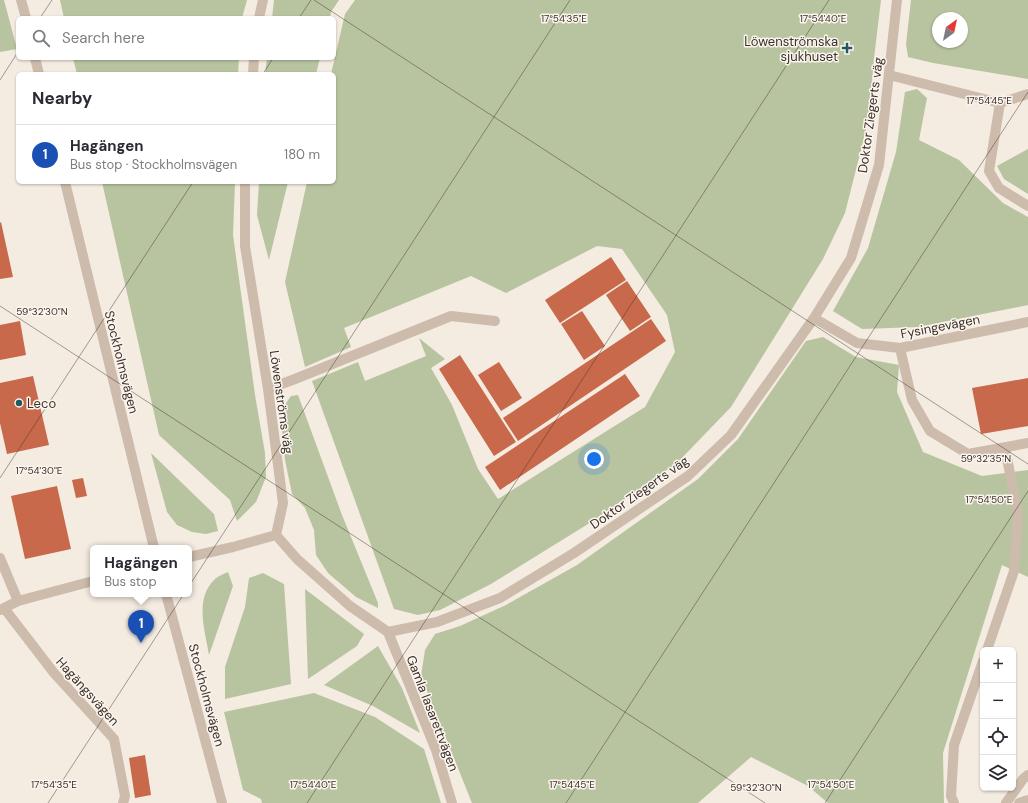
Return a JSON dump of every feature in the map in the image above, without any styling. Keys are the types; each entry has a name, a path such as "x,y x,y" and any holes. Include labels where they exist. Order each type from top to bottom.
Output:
{"street":[{"path":"21,0 25,16"},
{"path":"260,16 263,0"},
{"name":"Doktor Ziegerts väg","path":"388,632 437,622 500,598 574,553 688,476 731,435 814,318 851,258 879,165 897,0"},
{"path":"36,60 38,72"},
{"path":"253,72 254,60"},
{"path":"889,75 1000,103 1028,94"},
{"path":"1000,103 989,171 999,188 1028,206"},
{"name":"Stockholmsvägen","path":"65,184 153,545"},
{"name":"Löwenströms väg","path":"245,184 245,246 268,389 283,503 276,535"},
{"path":"268,389 451,316 495,321"},
{"name":"Fysingevägen","path":"814,318 857,343 900,348 1028,322"},
{"path":"900,348 912,400 930,430 968,454 1028,443"},
{"path":"988,647 1014,571 1018,514 1005,448"},
{"path":"192,556 276,535 297,559 350,606 388,632"},
{"path":"0,558 18,601"},
{"path":"2,609 18,601 90,582"},
{"name":"Stockholmsvägen","path":"167,597 222,803"},
{"name":"Hagängsvägen","path":"2,609 54,674 114,739 125,796 123,803"},
{"name":"Gamla lasarettvägen","path":"388,632 436,750 452,803"},
{"path":"954,803 952,796 954,745 980,670"},
{"path":"1006,803 1023,779 1028,775"},
{"path":"1019,803 1028,800"}],"green space":[{"path":"0,0 4,0 16,49 0,52"},
{"path":"60,0 247,0 243,16 64,16"},
{"path":"274,0 339,0 331,12 330,16 272,16"},
{"path":"355,0 881,0 869,118 845,213 823,259 731,407 677,463 588,524 491,584 440,610 418,615 394,609 312,381 358,362 365,381 426,356 419,338 445,359 431,368 452,405 478,469 498,499 645,407 675,352 667,315 622,249 597,246 506,293 471,276 344,328 351,347 305,367 285,282 307,184 336,184 336,72 331,72 334,60 336,60 336,53 345,14"},
{"path":"911,0 1028,0 1028,79 933,63 908,57 906,44"},
{"path":"74,60 239,60 238,72 76,72"},
{"path":"267,60 320,60 316,72 265,72"},
{"path":"917,89 927,98 919,140 959,160 1003,203 1028,217 1028,305 918,327 862,329 833,311 868,248 896,152 905,92"},
{"path":"1028,149 1028,194 1004,179 997,166"},
{"path":"102,184 235,184 233,235 255,395 265,453 266,477 256,502 237,521 230,500 159,435"},
{"path":"259,184 288,184 269,260 257,215"},
{"path":"823,337 856,357 899,365 897,392 923,452 982,476 1028,470 1028,577 1002,565 943,753 944,803 828,803 808,786 751,757 698,803 472,803 421,676 425,650 435,634 460,626 506,605 577,565 698,479 738,439 806,341"},
{"path":"298,395 342,515 378,603 378,608 356,597 328,573 316,555 314,530 305,508 292,494 285,460 282,429 284,406 291,396"},
{"path":"151,453 214,514 218,531 206,534 192,532 177,525 167,512"},
{"path":"228,572 233,586 209,655 203,615 205,596 215,579"},
{"path":"263,573 284,584 291,684 225,699 225,667 245,607 249,578"},
{"path":"305,589 364,634 357,646 308,679"},
{"path":"378,646 402,688 420,733 373,706 324,685"},
{"path":"314,693 375,717 424,749 441,803 262,803 261,799 243,790 224,712"}],"building":[{"path":"1,222 13,277 0,279 0,223"},
{"path":"611,257 626,280 560,323 545,300"},
{"path":"627,281 651,317 630,331 606,295"},
{"path":"582,311 605,346 584,360 561,324"},
{"path":"651,319 666,341 518,441 503,418"},
{"path":"20,321 26,355 0,360 0,325"},
{"path":"460,355 516,442 494,456 439,369"},
{"path":"499,362 522,398 501,411 478,375"},
{"path":"625,374 640,396 500,490 485,467"},
{"name":"Leco","path":"33,376 49,445 7,454 0,423 0,383"},
{"path":"1028,378 1028,426 981,434 972,388"},
{"path":"83,478 87,496 76,498 72,480"},
{"path":"57,486 71,549 25,559 11,496"},
{"path":"145,755 151,795 135,798 129,758"}],"place":[{"name":"Löwenströmska sjukhuset","path":"847,48"},
{"name":"Leco","path":"19,403"},
{"name":"Hagängen","path":"141,643"}]}
